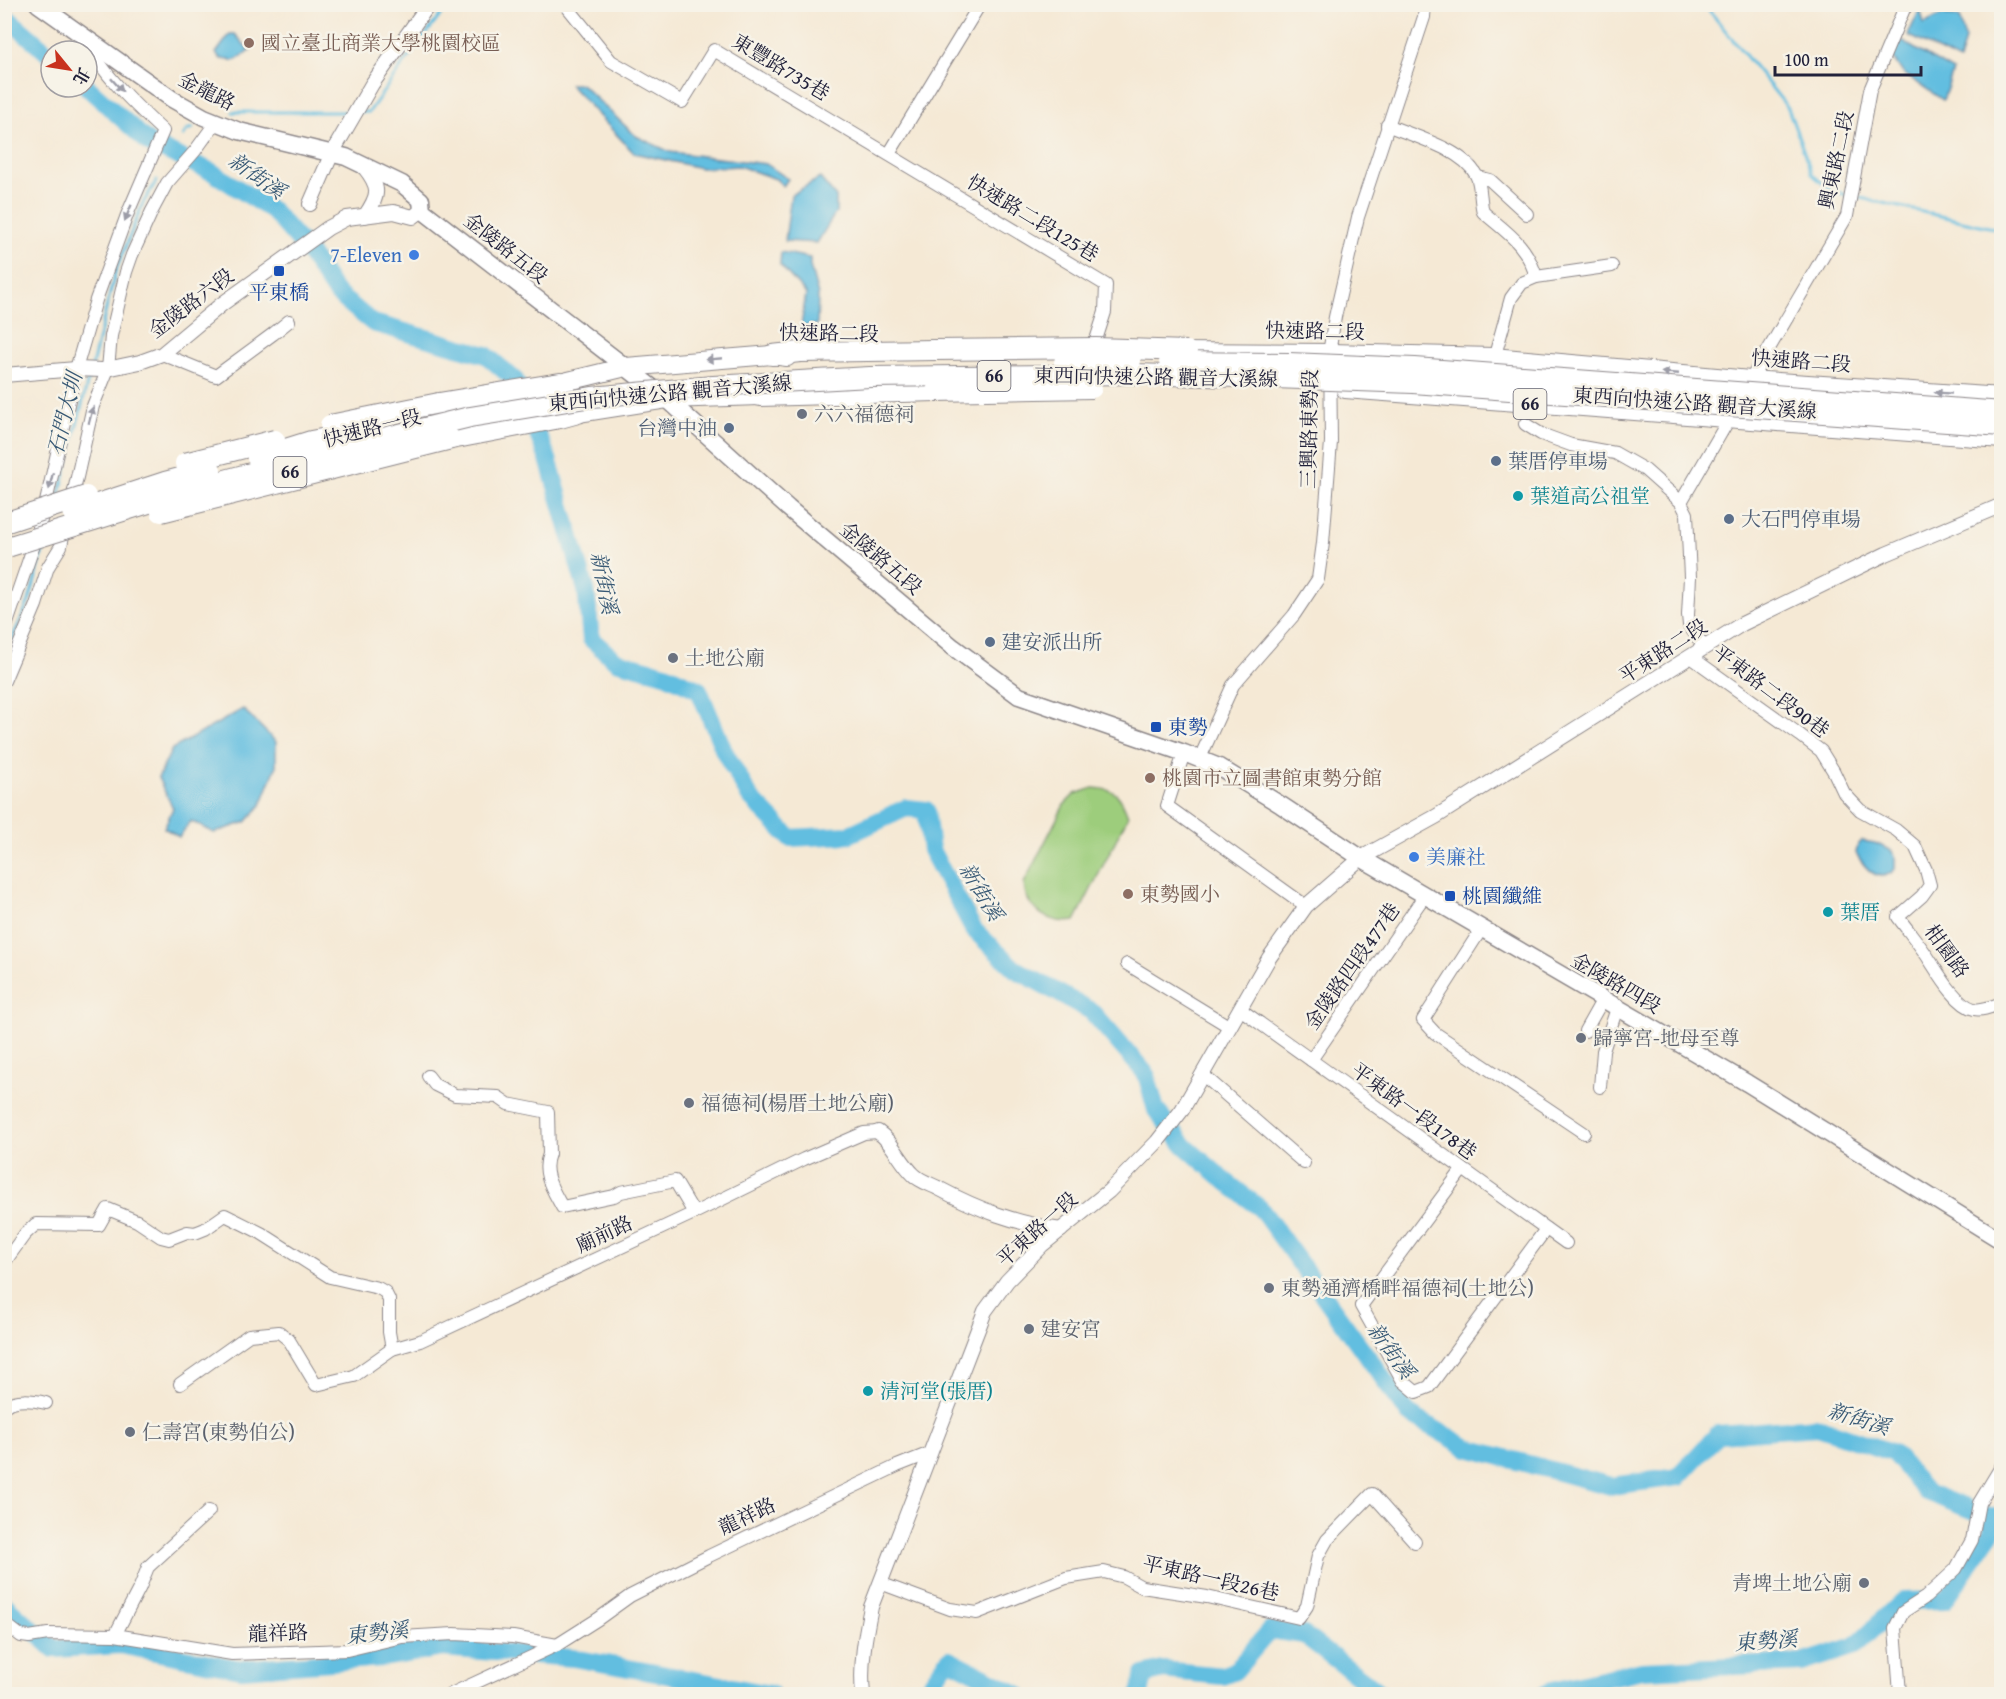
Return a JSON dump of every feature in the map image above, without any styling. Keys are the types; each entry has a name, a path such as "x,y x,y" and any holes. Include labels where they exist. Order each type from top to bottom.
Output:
{"highway":[{"path":"772,355 800,352 1096,348 1463,362 1580,388"},
{"name":"東西向快速公路 觀音大溪線","path":"4,534 165,482 255,459 311,441 621,381 777,370 1099,361 1289,363 1414,368 1580,388 1601,398 2001,426"},
{"name":"東西向快速公路 觀音大溪線","path":"4,548 200,487 470,417 591,397 713,386 870,377 1133,374 1580,388 2001,412"},
{"path":"4,523 170,467 343,422 439,403 552,385"},
{"path":"760,396 1150,387 1533,399 1580,388"},
{"path":"4,562 155,513 524,421 565,414"}],"main road":[{"name":"金龍路","path":"38,4 172,99 239,131 332,153 361,163 402,184 421,200 422,210"},
{"name":"金陵路五段","path":"422,210 667,399 788,508 953,646 1011,691 1019,696 1219,767 1360,858"},
{"name":"快速路二段","path":"626,367 772,355 794,358 1098,352 1330,353 1505,358 1750,380 2001,397"},
{"name":"66","path":"552,385 626,367"},
{"name":"66","path":"565,414 667,399 760,396 800,388 1162,381 1330,388 2001,439"},
{"name":"快速路一段","path":"69,503 270,442 511,393"},
{"name":"快速路一段","path":"61,538 459,429 524,421"},
{"name":"66","path":"4,528 69,503"},
{"name":"66","path":"4,553 61,538"},
{"name":"金陵路四段","path":"1360,858 1747,1083 2001,1241"}],"street":[{"path":"310,204 332,153 372,84 429,4"},
{"name":"東豐路735巷","path":"565,4 611,61 682,102 714,50 889,154"},
{"path":"889,154 980,4"},
{"name":"三興路東勢段","path":"1305,906 1167,806 1192,756 1233,685 1294,615 1318,579 1331,442 1330,353 1335,317 1358,217 1424,17 1425,4"},
{"name":"興東路二段","path":"1682,502 1750,380 1847,216 1870,90 1904,9 1910,4"},
{"path":"4,632 45,512 96,300 127,215 163,131 139,109 96,61 84,38"},
{"path":"4,681 61,538 132,255 167,183 216,122"},
{"path":"1387,125 1448,150 1469,164 1478,177 1479,198 1483,212 1522,246 1533,264 1536,277"},
{"name":"快速路二段125巷","path":"889,154 1106,285 1105,312 1095,342"},
{"path":"361,163 374,179 377,192 374,203 365,216"},
{"path":"1478,177 1490,180 1527,214"},
{"path":"365,216 394,212 413,217 422,210"},
{"name":"金陵路六段","path":"4,375 105,370 162,354 222,304 328,228 347,218 365,216"},
{"path":"1497,348 1511,298 1522,283 1536,277 1612,266"},
{"path":"162,354 216,376 289,321"},
{"path":"1525,424 1541,434 1571,445 1616,453 1645,470 1682,502 1687,514 1690,577 1689,626 1704,647"},
{"name":"平東路二段","path":"1360,858 1437,816 1742,624 1886,554 2001,505"},
{"name":"平東路二段90巷","path":"1691,657 1821,751 1844,793 1860,810 1896,830 1915,846 1930,885 1922,896 1898,917"},
{"name":"平東路一段","path":"863,1695 861,1678 864,1643 871,1607 986,1311 1007,1281 1042,1245 1109,1191 1157,1142 1182,1110 1269,958 1305,906 1360,858"},
{"name":"金陵路四段477巷","path":"1311,1060 1425,895"},
{"name":"柑園路","path":"1898,917 1932,963 1936,973 1961,1002 1974,1009 2001,1004"},
{"path":"1482,928 1423,1020 1435,1033 1584,1133"},
{"path":"1127,964 1230,1027"},
{"path":"1584,1031 1610,1003"},
{"path":"1600,1087 1610,1003"},
{"name":"平東路一段178巷","path":"1240,1009 1566,1243"},
{"path":"1202,1074 1304,1164"},
{"path":"428,1076 435,1085 455,1095 498,1097 508,1104 548,1112 547,1179 562,1207 675,1181 694,1213"},
{"name":"廟前路","path":"180,1384 249,1335 279,1332 288,1340 316,1385 354,1376 392,1349 420,1341 804,1159 864,1133 878,1132 886,1138 915,1176 963,1202 1005,1219 1061,1230"},
{"path":"1462,1170 1361,1306 1402,1381 1416,1392 1429,1387 1546,1229"},
{"path":"4,1263 25,1234 36,1224 99,1225 108,1209 137,1221 161,1237 169,1239 187,1232 195,1233 205,1229 225,1215 261,1233 330,1277 378,1288 385,1292 389,1300 389,1332 392,1349"},
{"path":"4,1406 11,1402 31,1400 46,1403"},
{"name":"龍祥路","path":"451,1695 557,1645 639,1591 897,1466 930,1453"},
{"path":"1900,1695 1895,1628 1903,1612 1926,1597 1956,1569 1972,1540 1979,1503 2001,1465"},
{"name":"平東路一段26巷","path":"880,1583 950,1609 977,1613 1066,1578 1104,1572 1124,1576 1142,1587 1207,1597 1299,1617 1307,1606 1318,1556 1327,1540 1372,1494 1415,1542"},
{"path":"115,1635 148,1567 209,1511"},
{"name":"龍祥路","path":"4,1623 21,1636 115,1635 232,1654 347,1650 402,1637 454,1634 513,1637 557,1645"}],"green space":[{"path":"1093,788 1112,791 1116,794 1128,816 1075,921 1057,921 1040,914 1034,908 1025,893 1024,883 1064,805 1075,794"}],"water":[{"path":"1920,9 1924,24 1941,15 1959,17 1965,39 1959,61 1908,35"},
{"path":"230,34 235,34 250,51 231,61 221,59 216,53"},
{"path":"1900,40 1953,71 1943,100 1903,73 1890,54"},
{"path":"569,84 581,84 636,136 670,152 766,164 788,179 783,186 776,179 739,166 701,168 634,153"},
{"path":"820,178 836,197 836,212 817,243 785,241 791,195"},
{"path":"781,252 810,258 818,295 817,325 801,326 806,294 780,265"},
{"path":"243,709 276,742 276,767 261,805 246,822 214,833 191,821 179,837 164,828 173,808 158,778 172,749"},
{"path":"1862,841 1875,843 1893,851 1895,869 1883,876 1868,869 1856,853"}],"waterway":[{"name":"石門大圳","path":"361,112 369,112 449,4"},
{"path":"1704,4 1788,108 1812,174 1829,189 1846,195"},
{"name":"新街溪","path":"4,15 39,46"},
{"name":"新街溪","path":"99,98 149,143 212,172 273,211 307,250 336,293 373,323 486,355 515,380 548,459 586,590 591,639 616,661 665,674 699,690 724,751 750,797 790,838 848,835 906,808 926,810 931,850 974,930 1015,969 1091,1011 1146,1074 1156,1110 1185,1146 1260,1208 1409,1414 1468,1448 1611,1486 1678,1477 1718,1434 1818,1427 1893,1453 1926,1492 1989,1517 2002,1517"},
{"name":"石門大圳","path":"233,112 351,112"},
{"name":"石門大圳","path":"183,136 187,130 193,128"},
{"name":"石門大圳","path":"92,366 115,273 143,203 157,180"},
{"path":"1852,196 2002,230"},
{"name":"石門大圳","path":"59,497 90,372"},
{"name":"石門大圳","path":"4,657 29,601 45,544"},
{"name":"東勢溪","path":"1545,1694 1553,1690 1642,1670 1802,1663 1855,1646 1902,1601 1945,1600 1994,1529 1989,1517"},
{"name":"東勢溪","path":"4,1604 54,1649 120,1645 241,1669 381,1658 442,1648 573,1658 771,1694"},
{"name":"東勢溪","path":"1140,1694 1144,1675 1163,1670 1222,1676 1235,1671 1270,1630 1304,1635 1381,1694"},
{"name":"東勢溪","path":"923,1694 949,1659 1018,1694"}],"place":[{"name":"國立臺北商業大學桃園校區","path":"249,43"},
{"name":"7-Eleven","path":"414,255"},
{"name":"平東橋","path":"279,271"},
{"name":"六六福德祠","path":"802,414"},
{"name":"台灣中油","path":"729,428"},
{"name":"葉厝停車場","path":"1496,461"},
{"name":"葉道高公祖堂","path":"1518,496"},
{"name":"大石門停車場","path":"1729,519"},
{"name":"建安派出所","path":"990,642"},
{"name":"土地公廟","path":"673,658"},
{"name":"東勢","path":"1156,727"},
{"name":"桃園市立圖書館東勢分館","path":"1150,778"},
{"name":"美廉社","path":"1414,857"},
{"name":"東勢國小","path":"1128,894"},
{"name":"桃園纖維","path":"1450,896"},
{"name":"葉厝","path":"1828,912"},
{"name":"歸寧宮-地母至尊","path":"1581,1038"},
{"name":"福德祠(楊厝土地公廟)","path":"689,1103"},
{"name":"東勢通濟橋畔福德祠(土地公)","path":"1269,1288"},
{"name":"建安宮","path":"1029,1329"},
{"name":"清河堂(張厝)","path":"868,1391"},
{"name":"仁壽宮(東勢伯公)","path":"130,1432"},
{"name":"青埤土地公廟","path":"1864,1583"}]}
